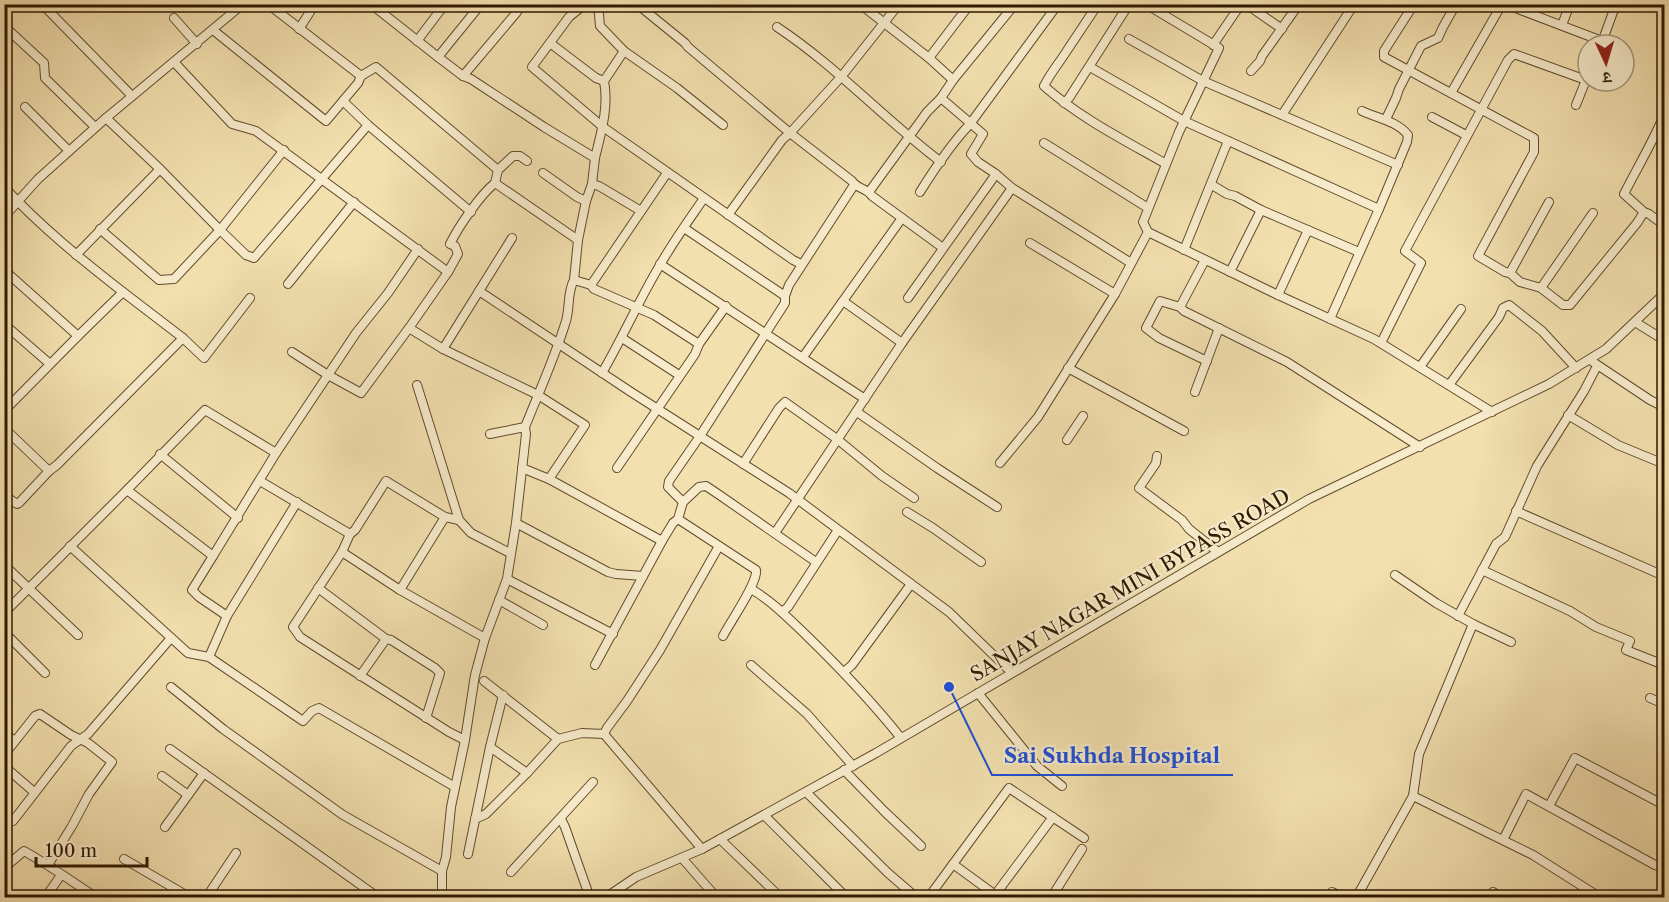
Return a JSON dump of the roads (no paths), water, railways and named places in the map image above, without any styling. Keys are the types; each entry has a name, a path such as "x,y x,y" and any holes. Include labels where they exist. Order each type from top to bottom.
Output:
{"street":[{"path":"42,4 132,96"},
{"path":"4,216 38,179 106,118 243,4"},
{"path":"268,4 361,76"},
{"path":"299,29 315,4"},
{"path":"372,4 464,76 595,158"},
{"path":"417,41 445,4"},
{"path":"438,57 481,4"},
{"path":"464,76 517,12 521,4"},
{"path":"585,4 569,17 532,68 603,127 801,264"},
{"path":"598,4 600,26 624,51 677,88 723,125"},
{"path":"637,4 854,185 869,192 943,248"},
{"path":"860,4 929,58 953,80"},
{"path":"728,215 782,140 841,77 899,4"},
{"path":"929,58 970,4"},
{"path":"869,192 927,112 941,98 953,80 1016,4"},
{"path":"920,192 1058,4"},
{"path":"1098,4 1044,86 1064,103 1096,124 1166,164"},
{"path":"1064,103 1090,67 1129,4"},
{"path":"1213,45 1244,4 1281,29"},
{"path":"1251,70 1260,61 1299,4"},
{"path":"1414,4 1384,51 1384,57 1534,138 1534,152 1478,256 1510,273 1520,282 1541,288 1563,305 1570,305 1644,212"},
{"path":"1386,119 1421,46 1438,38 1456,4"},
{"path":"1451,93 1502,4"},
{"path":"1512,4 1518,9 1579,33"},
{"path":"1562,25 1570,4"},
{"path":"1605,33 1616,4"},
{"path":"1148,5 1220,48 1184,121 1148,208 1143,222 1148,232 1381,343 1492,412"},
{"path":"1282,115 1351,9"},
{"path":"174,18 197,44"},
{"path":"4,26 44,63 45,78 96,127"},
{"path":"777,27 794,38 909,138 941,162"},
{"path":"213,30 326,121 358,83 361,76 376,68 498,170"},
{"path":"1129,39 1203,81 1398,165"},
{"path":"550,42 596,78 604,81"},
{"path":"442,897 442,871 446,857 451,807 475,675 485,638 507,579 516,523 525,427 559,344 567,318 578,240 603,127 607,94 604,81 624,51"},
{"path":"1381,343 1421,263 1405,251 1508,60 1514,54 1576,74"},
{"path":"174,62 232,124 256,131 284,150 448,272"},
{"path":"1090,67 1184,121 1379,209"},
{"path":"1576,105 1581,93"},
{"path":"941,98 983,134 971,154 978,162 1012,188 1131,263"},
{"path":"343,101 471,212"},
{"path":"25,107 69,151"},
{"path":"1330,319 1398,165 1408,135 1386,119 1380,119 1362,111"},
{"path":"1665,115 1624,194 1644,212 1665,225"},
{"path":"1432,117 1466,135"},
{"path":"106,118 246,255 254,258 368,125"},
{"path":"1656,136 1665,141"},
{"path":"1184,250 1228,141"},
{"path":"1044,143 1148,208"},
{"path":"100,229 159,280 174,279 220,230 284,150"},
{"path":"292,352 361,393 448,272 458,254 455,246 450,243 471,212 495,183 498,170 513,156 520,156 526,161"},
{"path":"76,255 160,169"},
{"path":"543,173 586,201"},
{"path":"591,285 667,173"},
{"path":"908,298 996,174"},
{"path":"495,183 578,240"},
{"path":"592,184 641,211"},
{"path":"1212,184 1227,194 1261,210 1359,252"},
{"path":"683,502 668,487 669,481 785,303 789,285 801,264 854,185"},
{"path":"4,187 76,255 183,338 204,358 250,298"},
{"path":"775,533 902,343 1012,188"},
{"path":"602,373 660,264 704,198"},
{"path":"288,284 354,202"},
{"path":"1510,273 1549,202"},
{"path":"1230,272 1261,210"},
{"path":"1541,288 1593,213"},
{"path":"802,357 902,218"},
{"path":"684,228 785,296"},
{"path":"1278,295 1308,230"},
{"path":"1000,463 1038,417 1114,294 1148,232"},
{"path":"443,349 512,238"},
{"path":"1030,243 1114,294"},
{"path":"227,616 192,590 276,453 356,333 418,249"},
{"path":"1180,307 1205,260"},
{"path":"660,264 865,399"},
{"path":"4,270 78,336"},
{"path":"574,280 591,285 654,315 699,344"},
{"path":"479,291 798,500 949,612 1012,673"},
{"path":"4,411 123,292"},
{"name":"SANJAY NAGAR MINI BYPASS ROAD","path":"604,897 636,877 702,849 853,766 1309,499 1549,384 1606,349 1665,294"},
{"path":"1207,361 1159,338 1146,328 1160,301 1180,307 1287,362 1420,447"},
{"path":"843,302 902,343"},
{"path":"1449,385 1499,317 1503,308 1509,305 1542,330 1576,368"},
{"path":"617,468 726,306"},
{"path":"1420,367 1461,309"},
{"path":"1635,322 1665,340"},
{"path":"4,324 50,364"},
{"path":"409,328 443,349 538,395 585,425 549,479"},
{"path":"1195,392 1219,328"},
{"path":"4,495 17,504 19,503 183,338"},
{"path":"622,338 679,375"},
{"path":"1590,359 1597,366 1650,400 1665,407"},
{"path":"1458,615 1496,544 1505,537 1537,466 1597,366"},
{"path":"1068,368 1184,431"},
{"path":"417,385 459,520 471,533 510,554"},
{"path":"743,464 785,402 914,498"},
{"path":"4,613 205,410 276,453"},
{"path":"857,412 997,507"},
{"path":"1068,441 1083,416"},
{"path":"1568,416 1618,445 1665,464"},
{"path":"490,434 525,427"},
{"path":"4,428 49,471"},
{"path":"160,454 238,518"},
{"path":"1157,456 1156,463 1139,489 1182,520 1218,552"},
{"path":"522,468 549,479 662,541"},
{"path":"260,481 350,534"},
{"path":"459,520 445,517 386,481 355,530 350,534 342,552 293,627 300,637 448,732 465,740"},
{"path":"595,665 662,541 678,519 683,502 699,487 706,486 816,562"},
{"path":"127,489 213,556"},
{"path":"209,657 227,616 297,502"},
{"path":"1516,511 1665,576"},
{"path":"907,512 981,562"},
{"path":"400,590 445,517"},
{"path":"678,519 756,570 757,574 751,589 723,636"},
{"path":"516,523 608,572 643,576"},
{"path":"782,612 788,607 838,530"},
{"path":"70,546 188,653 209,657 303,721 312,711 319,708 455,787"},
{"path":"604,734 660,650 719,546"},
{"path":"342,552 400,590 485,638"},
{"path":"4,565 78,635"},
{"path":"1482,570 1569,611 1596,627 1630,641 1626,650 1665,665"},
{"path":"1395,575 1436,603 1512,642"},
{"path":"507,579 613,634"},
{"path":"844,672 852,665 911,584"},
{"path":"318,588 386,639 391,640 440,673 426,718"},
{"path":"751,589 782,612 844,672 901,738"},
{"path":"500,600 543,625"},
{"path":"1356,897 1413,796 1419,753 1473,624"},
{"path":"4,632 45,673"},
{"path":"13,820 71,746 88,734 171,638"},
{"path":"360,676 386,639"},
{"path":"752,665 807,714 853,766"},
{"path":"484,681 558,739"},
{"path":"171,687 223,729 343,815 442,871"},
{"path":"978,693 1037,766 1062,786"},
{"path":"468,854 503,695"},
{"path":"1650,698 1665,704"},
{"path":"4,755 35,716 40,714 88,743 112,762 89,794 48,865"},
{"path":"4,732 14,741"},
{"path":"475,819 486,814 527,774 558,739 582,733 604,734 702,849"},
{"path":"490,747 527,774"},
{"path":"170,749 379,897"},
{"path":"1548,807 1575,758 1665,805"},
{"path":"4,766 34,792"},
{"path":"844,770 921,846"},
{"path":"165,827 204,773"},
{"path":"162,776 188,795"},
{"path":"512,872 593,782"},
{"path":"928,897 1009,788 1084,838"},
{"path":"806,792 888,873 916,897"},
{"path":"1503,840 1526,794 1654,865 1665,868"},
{"path":"1413,796 1533,855 1601,897"},
{"path":"764,815 847,897"},
{"path":"953,864 997,896 1053,817"},
{"path":"561,819 590,897"},
{"path":"720,839 781,897"},
{"path":"1051,897 1082,849"},
{"path":"4,868 24,851 97,897"},
{"path":"206,897 236,853"},
{"path":"681,858 717,897"},
{"path":"124,859 191,897"},
{"path":"45,897 61,875"},
{"path":"1659,897 1665,889"},
{"path":"1329,897 1332,892 1344,897"},
{"path":"1493,892 1502,897"}],"place":[{"name":"Sai Sukhda Hospital","path":"949,687"}]}
